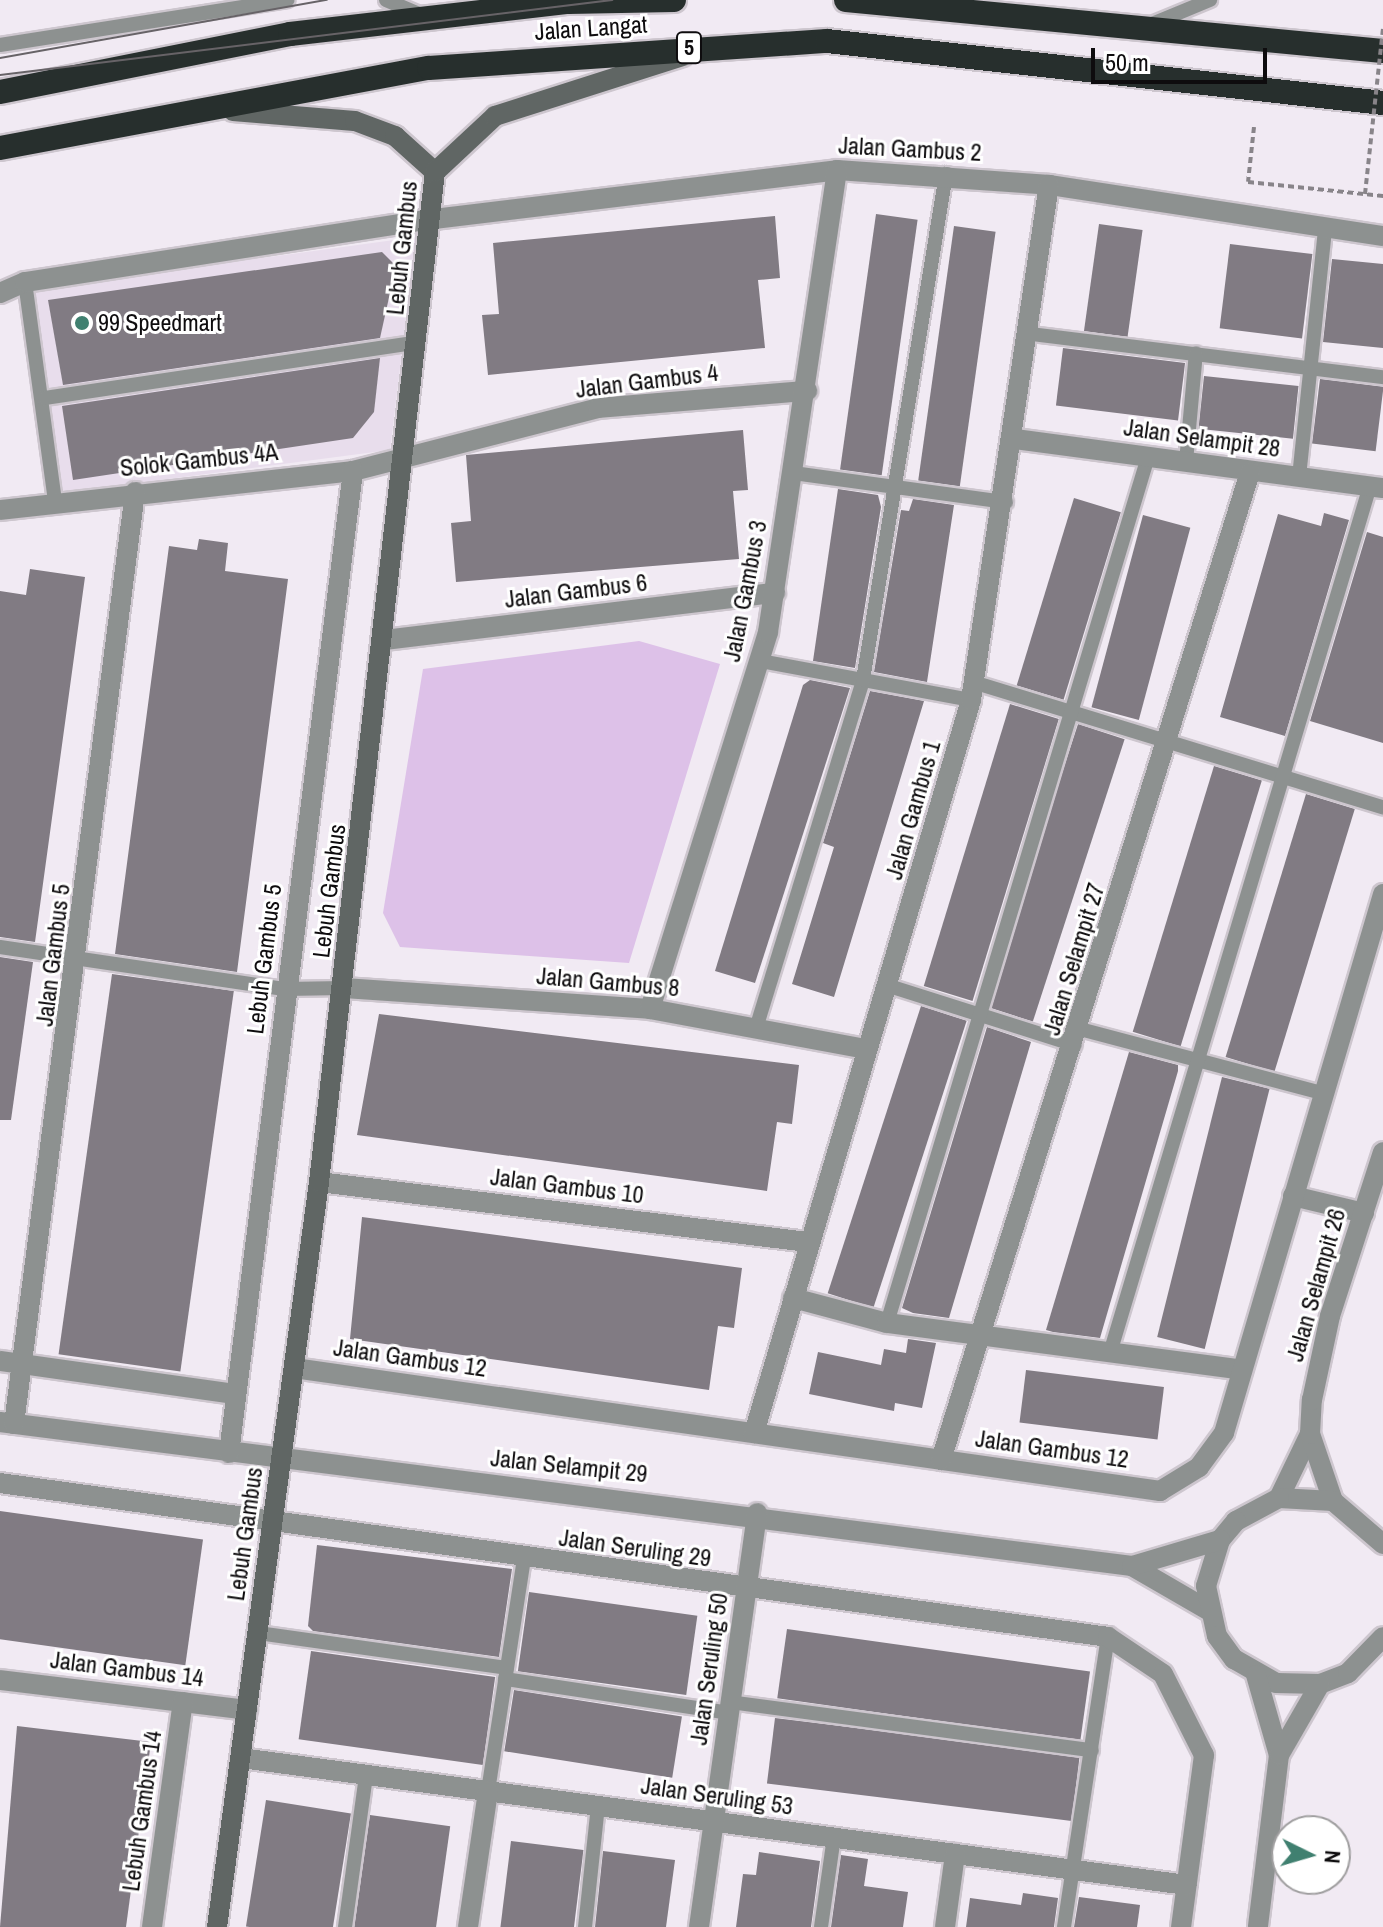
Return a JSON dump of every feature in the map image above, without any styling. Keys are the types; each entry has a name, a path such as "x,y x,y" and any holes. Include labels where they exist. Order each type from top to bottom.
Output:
{"highway":[{"name":"Jalan Langat","path":"0,92 290,34 438,20 568,2 674,0"},
{"path":"846,0 1152,24 1383,51"},
{"name":"Jalan Langat","path":"0,148 429,68 717,46 827,41 1383,103"}],"street":[{"name":"Lebuh Gambus","path":"217,1927 319,1182 434,219 435,172 495,116 717,46"},
{"path":"202,111 355,121 395,136 435,172"},
{"name":"Jalan Gambus 2","path":"0,293 25,282 434,219 837,170 946,174 1049,185 1383,236"},
{"name":"Jalan Gambus 3","path":"650,1009 760,661 775,593 807,391 837,170"},
{"name":"Jalan Gambus 1","path":"754,1433 972,691 1006,502 1049,185"},
{"name":"Jalan Gambus 4","path":"403,460 598,408 807,391"},
{"name":"Jalan Selampit 28","path":"1015,439 1376,487"},
{"name":"Solok Gambus 4A","path":"0,510 135,492 353,471 403,460"},
{"name":"Lebuh Gambus 5","path":"229,1453 234,1394 353,471"},
{"name":"Jalan Selampit 27","path":"941,1460 984,1337 1250,472"},
{"name":"Jalan Gambus 5","path":"7,1423 24,1364 80,956 135,492"},
{"name":"Jalan Gambus 6","path":"384,640 775,593"},
{"name":"Jalan Gambus 12","path":"294,1368 1160,1491 1199,1467 1224,1433 1383,894"},
{"name":"Jalan Gambus 8","path":"343,988 650,1009 757,1025 865,1049"},
{"name":"Jalan Selampit 26","path":"1279,1498 1310,1434 1330,1316 1383,1152"},
{"name":"Jalan Gambus 10","path":"319,1182 808,1242"},
{"path":"1293,1196 1364,1213"},
{"path":"793,1298 887,1323 1242,1370"},
{"path":"0,1361 234,1394"},
{"name":"Jalan Selampit 29","path":"7,1423 281,1460 757,1513 1132,1566 1208,1610"},
{"name":"Jalan Selampit 26","path":"1310,1434 1333,1501"},
{"name":"Jalan Seruling 29","path":"0,1483 747,1590 1108,1637 1163,1674 1204,1755 1187,1885"},
{"path":"1383,1544 1333,1501 1279,1498 1256,1506 1220,1540 1206,1586 1208,1610 1234,1659 1256,1675 1320,1684 1348,1673 1383,1637"},
{"name":"Jalan Seruling 50","path":"699,1927 757,1513"},
{"name":"Jalan Selampit 29","path":"1132,1566 1220,1540"},
{"path":"1256,1675 1279,1755 1258,1927"},
{"name":"Jalan Gambus 14","path":"0,1680 247,1710"},
{"path":"1279,1755 1320,1684"},
{"name":"Lebuh Gambus 14","path":"152,1927 183,1702"},
{"name":"Jalan Seruling 53","path":"241,1758 1187,1885"},
{"path":"468,1927 488,1791"},
{"path":"945,1927 955,1854"},
{"path":"1181,1927 1187,1885"}],"lane":[{"path":"0,45 287,0"},
{"path":"386,0 438,20"},
{"path":"1152,24 1210,0"},
{"path":"757,1025 863,680 946,174"},
{"path":"1299,477 1325,229"},
{"path":"25,282 45,398 55,501"},
{"path":"1031,334 1383,377"},
{"path":"45,398 418,342"},
{"path":"1186,462 1196,353"},
{"path":"887,1323 1068,710 1094,648 1148,457"},
{"path":"793,473 1006,502"},
{"path":"1110,1353 1376,487"},
{"path":"760,661 863,680 972,691 1068,710 1383,807"},
{"path":"0,947 80,956 286,989 343,988"},
{"path":"886,985 977,1014 1201,1061 1323,1093"},
{"path":"488,1791 524,1559"},
{"path":"258,1633 730,1707 1092,1750"},
{"path":"1064,1927 1108,1637"},
{"path":"345,1927 366,1775"},
{"path":"585,1927 598,1806"},
{"path":"821,1927 834,1837"}],"path":[{"path":"1365,194 1383,28"},
{"path":"1254,127 1248,182 1383,196"}],"shaded area":[{"path":"416,237 390,450 61,493 35,289"},
{"path":"639,641 720,664 629,963 400,947 383,913 423,669"}],"building":[{"path":"876,214 918,220 882,475 840,469"},
{"path":"775,216 780,278 758,280 765,348 488,375 482,315 499,314 493,243"},
{"path":"1099,224 1143,230 1128,337 1084,331"},
{"path":"954,226 996,232 960,486 918,480"},
{"path":"1230,244 1312,254 1302,338 1220,328"},
{"path":"382,252 396,266 380,338 63,385 48,300"},
{"path":"1332,259 1383,264 1383,348 1323,342"},
{"path":"1063,348 1185,363 1178,421 1056,406"},
{"path":"380,358 374,412 353,438 73,480 62,406"},
{"path":"1204,376 1298,386 1293,439 1198,429"},
{"path":"1320,379 1383,387 1376,451 1312,444"},
{"path":"743,430 748,490 733,491 739,559 456,582 451,523 471,521 466,455"},
{"path":"838,489 878,495 881,507 855,668 813,661"},
{"path":"1074,498 1121,512 1064,700 1017,685"},
{"path":"913,499 954,505 927,682 874,672 901,510 909,511"},
{"path":"1324,513 1349,520 1285,736 1220,717 1278,514 1321,526"},
{"path":"1143,515 1190,528 1139,720 1091,707"},
{"path":"1367,532 1383,537 1383,743 1310,721"},
{"path":"199,539 228,543 225,571 288,579 237,972 115,954 169,546 197,550"},
{"path":"30,569 85,577 35,942 0,937 0,591 26,595"},
{"path":"810,680 850,688 755,983 715,971 803,685"},
{"path":"870,691 924,701 834,997 792,984 834,847 823,843"},
{"path":"1010,704 1059,719 973,1001 924,986"},
{"path":"1078,724 1125,739 1033,1022 986,1006"},
{"path":"1214,766 1262,781 1181,1046 1133,1032"},
{"path":"1306,794 1355,809 1274,1072 1226,1057"},
{"path":"0,957 33,962 11,1120 0,1120"},
{"path":"112,974 234,991 180,1371 59,1354"},
{"path":"921,1006 967,1021 873,1308 828,1293"},
{"path":"379,1014 799,1065 792,1124 777,1122 767,1191 357,1135"},
{"path":"987,1027 1031,1042 949,1318 913,1313 902,1308"},
{"path":"1129,1052 1178,1065 1178,1071 1100,1338 1053,1332 1046,1330"},
{"path":"1222,1077 1270,1089 1205,1349 1157,1337"},
{"path":"362,1217 742,1268 734,1328 718,1326 709,1390 350,1339"},
{"path":"908,1339 936,1343 922,1408 895,1403 894,1411 809,1394 818,1352 881,1365 884,1349 906,1353"},
{"path":"1026,1370 1164,1387 1158,1440 1020,1423"},
{"path":"0,1511 203,1540 185,1665 0,1639"},
{"path":"317,1545 512,1569 499,1657 313,1631 308,1626"},
{"path":"529,1592 697,1616 686,1695 518,1671"},
{"path":"787,1629 1090,1672 1080,1741 777,1698"},
{"path":"311,1651 495,1677 483,1765 299,1739"},
{"path":"514,1690 682,1717 672,1778 504,1751"},
{"path":"775,1718 1080,1755 1072,1821 767,1784"},
{"path":"17,1726 151,1742 126,1927 0,1927"},
{"path":"266,1800 351,1813 333,1927 246,1926"},
{"path":"370,1815 450,1826 436,1927 354,1927"},
{"path":"511,1841 583,1850 574,1927 500,1927"},
{"path":"603,1851 675,1860 666,1927 595,1927"},
{"path":"759,1852 820,1861 811,1927 736,1927 743,1874 756,1875"},
{"path":"841,1855 868,1859 864,1886 908,1892 903,1927 831,1927"},
{"path":"1023,1893 1058,1898 1054,1927 966,1927 970,1898 1021,1905"},
{"path":"1079,1897 1140,1905 1137,1927 1074,1927"}],"tram line":[{"path":"0,58 327,0"},
{"path":"0,75 612,0"}],"place":[{"name":"99 Speedmart","path":"82,323"}]}
